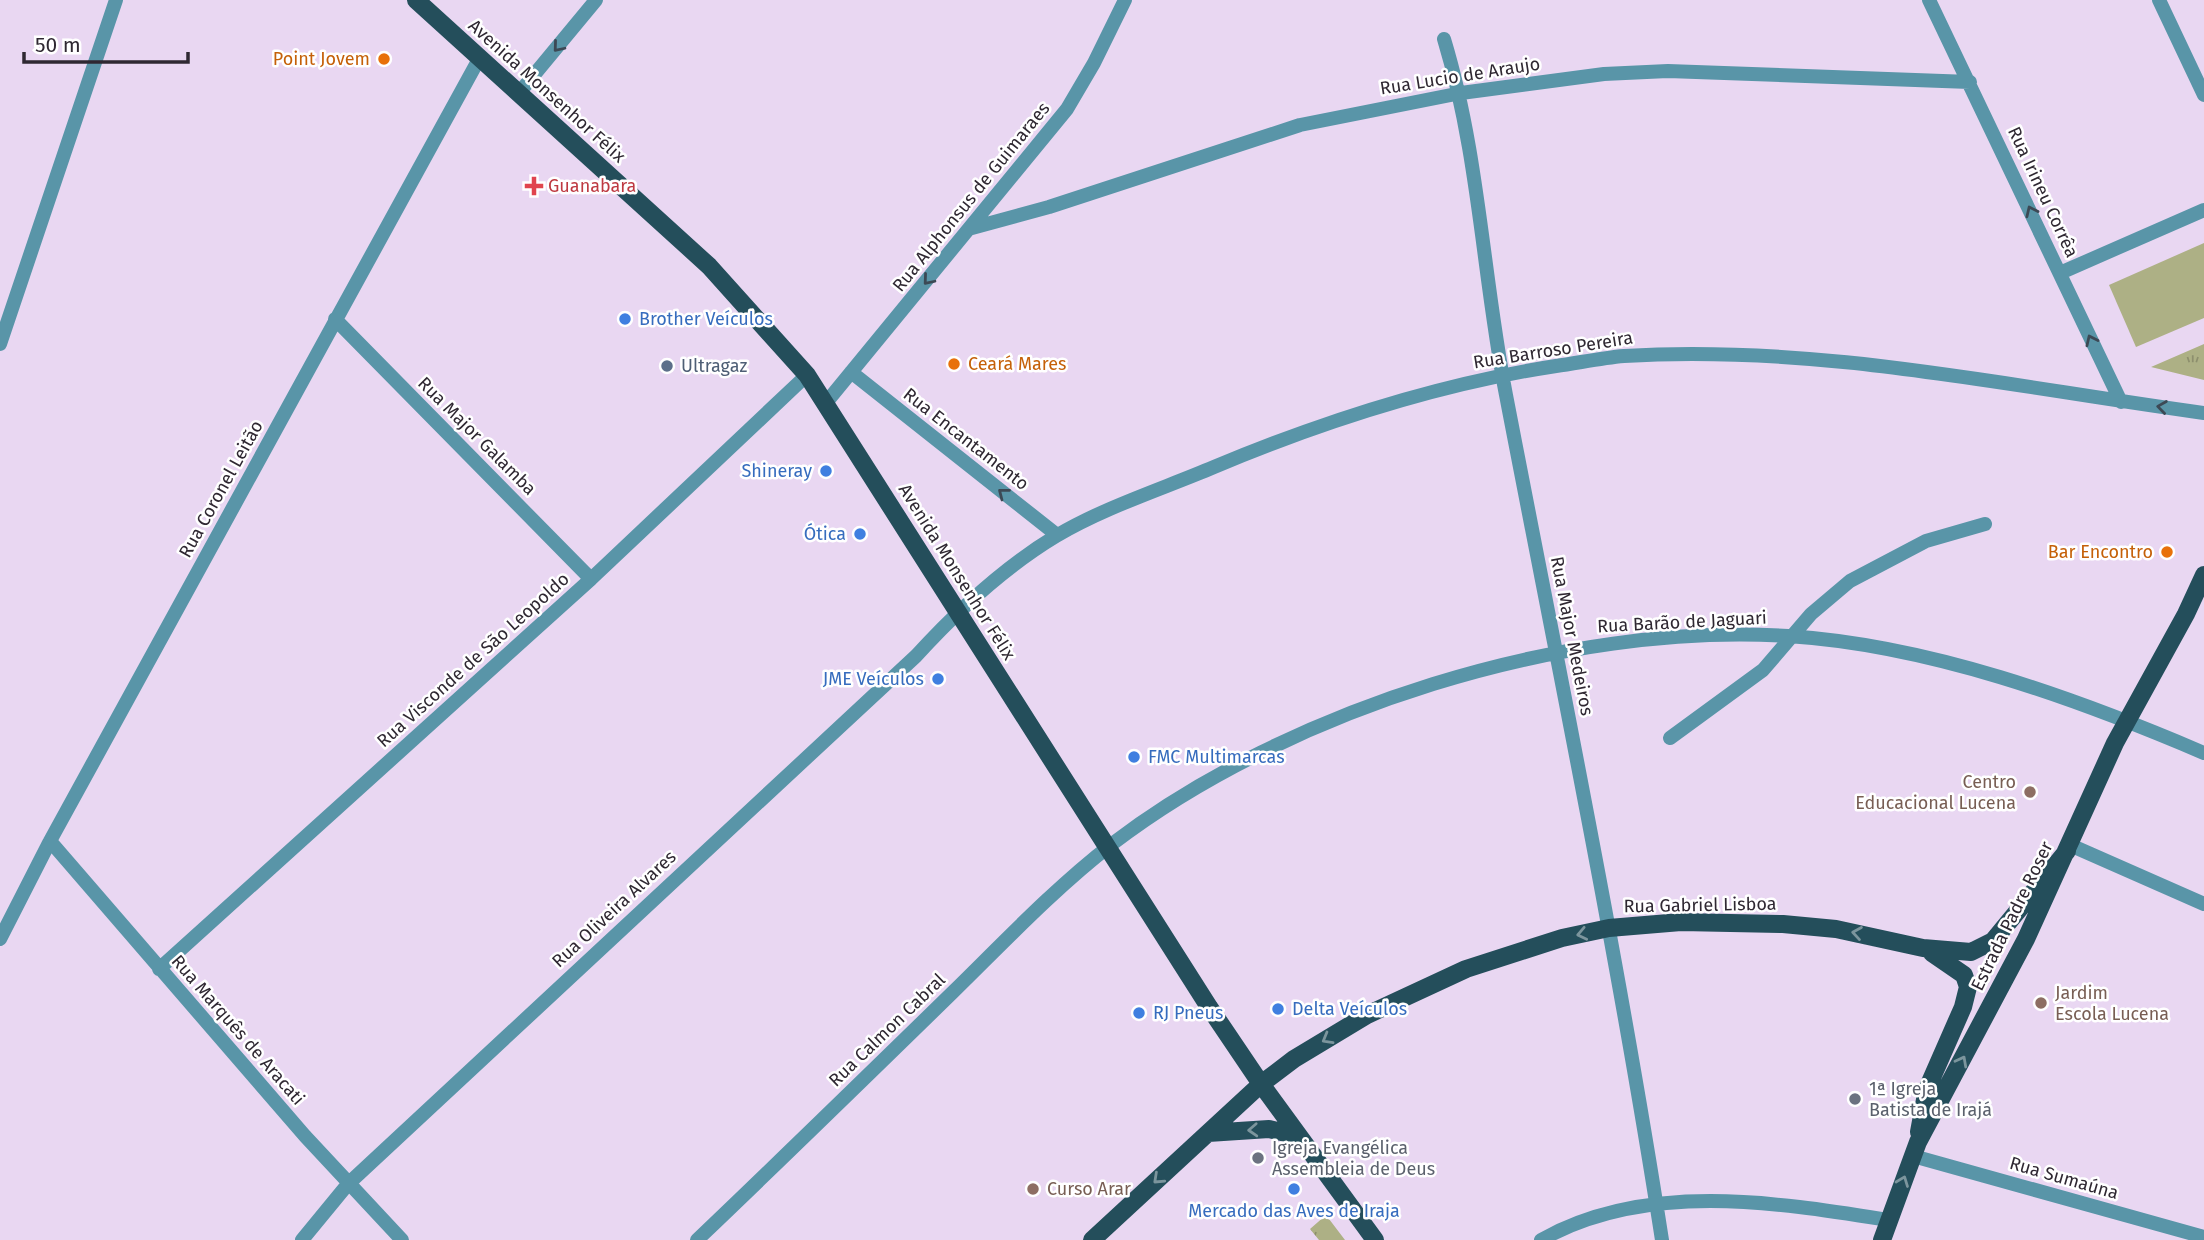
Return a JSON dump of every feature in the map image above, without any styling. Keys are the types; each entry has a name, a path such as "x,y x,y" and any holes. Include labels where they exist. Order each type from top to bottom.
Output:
{"main road":[{"name":"Avenida Monsenhor Félix","path":"416,0 709,266 807,375 1106,849 1228,1035 1375,1240"},
{"name":"Estrada Padre Roser","path":"1882,1240 1915,1149 2026,939 2126,720 2186,614 2204,575"},
{"name":"Estrada Padre Roser","path":"2186,614 2204,593"},
{"name":"Rua Gabriel Lisboa","path":"1208,1133 1261,1084 1310,1049 1419,989 1516,950 1609,928 1681,922 1783,925 1868,934 1923,948 1961,953 1983,947 1993,941 2069,848"},
{"name":"Rua Gabriel Lisboa","path":"1915,1149 1927,1089 1963,1007 1968,987 1964,975 1955,967 1923,948"},
{"path":"1091,1240 1208,1133 1254,1086 1229,1050 1228,1035"},
{"path":"1208,1133 1269,1129 1298,1136"}],"street":[{"path":"0,344 116,0"},
{"path":"519,93 596,0"},
{"name":"Rua Alphonsus de Guimaraes","path":"825,404 1067,109 1094,63 1125,0"},
{"name":"Rua Irineu Corrêa","path":"1929,0 2121,402"},
{"path":"2159,0 2204,95"},
{"name":"Rua Major Medeiros","path":"1444,39 1461,93 1502,374 1609,928 1662,1240"},
{"name":"Rua Coronel Leitão","path":"0,939 50,841 479,60"},
{"name":"Rua Lucio de Araujo","path":"972,228 1049,207 1300,125 1461,93 1604,74 1668,71 1970,82"},
{"path":"2060,273 2204,210"},
{"name":"Rua Major Galamba","path":"335,319 591,579"},
{"name":"Rua Barroso Pereira","path":"958,611 994,579 1057,536 1122,505 1292,434 1502,374 1621,356 1735,354 1825,358 2204,413"},
{"name":"Rua Encantamento","path":"852,372 1057,536"},
{"name":"Rua Visconde de São Leopoldo","path":"159,969 591,579 807,375"},
{"path":"1670,738 1763,670 1811,614 1850,582 1926,541 1985,524"},
{"name":"Rua Oliveira Alvares","path":"302,1240 348,1184 916,656 958,611"},
{"name":"Rua Barão de Jaguari","path":"1106,849 1200,784 1285,742 1415,691 1556,652 1688,638 1791,636 1875,648 1977,672 2126,720 2204,753"},
{"name":"Rua Marquês de Aracati","path":"50,841 348,1184 402,1240"},
{"path":"2069,848 2204,904"},
{"name":"Rua Calmon Cabral","path":"697,1240 1032,914 1106,849"},
{"name":"Rua Sumaúna","path":"1915,1149 2204,1237"},
{"path":"1541,1240 1609,1212 1656,1203 1790,1206 1888,1220"}],"green space":[{"path":"2204,243 2204,318 2136,347 2109,285"},
{"path":"2204,344 2204,380 2151,367"},
{"path":"1326,1215 1345,1240 1319,1240 1310,1229"}],"place":[{"name":"Point Jovem","path":"384,59"},
{"name":"Guanabara","path":"534,186"},
{"name":"Brother Veículos","path":"625,319"},
{"name":"Ceará Mares","path":"954,364"},
{"name":"Ultragaz","path":"667,366"},
{"name":"Shineray","path":"826,471"},
{"name":"Ótica","path":"860,534"},
{"name":"Bar Encontro","path":"2167,552"},
{"name":"JME Veículos","path":"938,679"},
{"name":"FMC Multimarcas","path":"1134,757"},
{"name":"Centro Educacional Lucena","path":"2030,792"},
{"name":"Jardim Escola Lucena","path":"2041,1003"},
{"name":"Delta Veículos","path":"1278,1009"},
{"name":"RJ Pneus","path":"1139,1013"},
{"name":"1ª Igreja Batista de Irajá","path":"1855,1099"},
{"name":"Igreja Evangélica Assembleia de Deus","path":"1258,1158"},
{"name":"Curso Arar","path":"1033,1189"},
{"name":"Mercado das Aves de Iraja","path":"1294,1189"}]}
